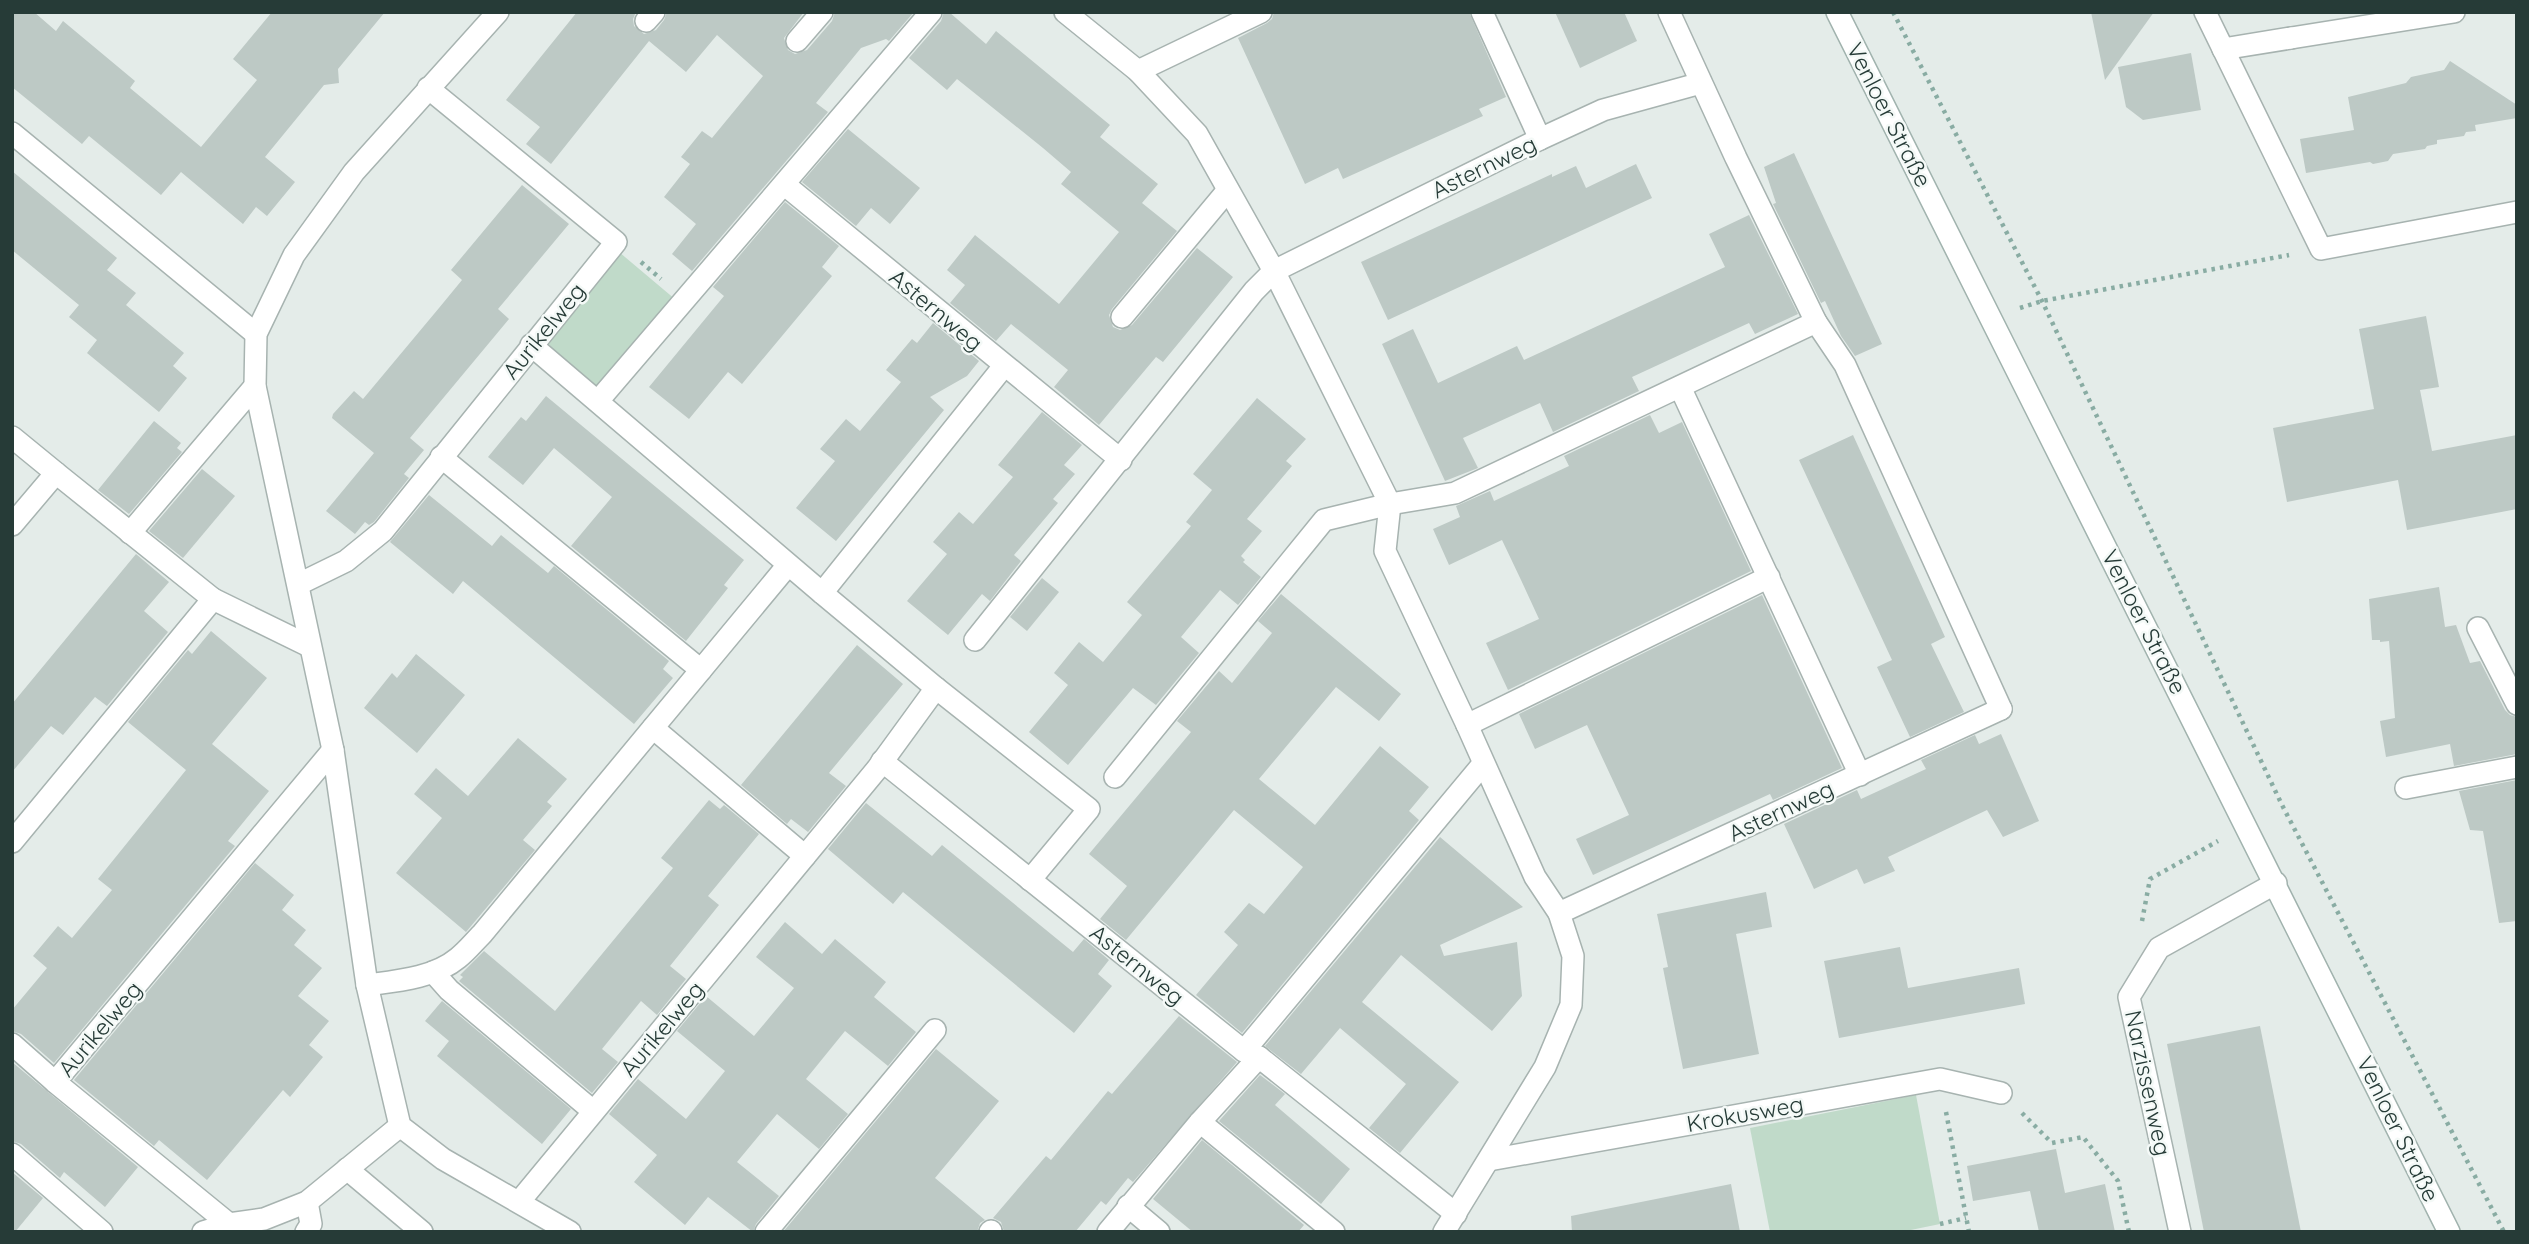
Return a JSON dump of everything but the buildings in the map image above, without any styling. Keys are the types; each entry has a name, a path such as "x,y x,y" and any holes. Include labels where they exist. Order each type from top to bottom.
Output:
{"street":[{"path":"498,12 354,172 294,255 256,334 256,386 333,750 367,985 400,1126 443,1159 570,1232"},
{"path":"797,41 822,12"},
{"path":"598,401 931,12"},
{"path":"1065,12 1138,71 1197,134 1274,271 1390,504 1385,551 1467,724 1535,877 1559,913 1573,956 1571,1005 1545,1068 1444,1232"},
{"path":"1138,71 1261,12"},
{"path":"1482,12 1540,139"},
{"path":"1115,777 1324,520 1390,504 1455,493 1816,322 1669,12"},
{"name":"Venloer Straße","path":"1837,12 2449,1232"},
{"path":"2205,12 2321,249 2517,212"},
{"path":"2223,48 2454,12"},
{"name":"Asternweg","path":"975,640 1254,291 1274,271 1603,110 1701,83"},
{"path":"428,88 616,242"},
{"path":"12,133 256,334"},
{"name":"Asternweg","path":"785,185 1121,460"},
{"path":"1122,317 1228,190"},
{"name":"Aurikelweg","path":"299,584 346,561 383,531 616,242"},
{"name":"Asternweg","path":"1559,913 2001,709 1844,365 1816,322"},
{"path":"531,345 821,593 1089,809 1030,880"},
{"path":"821,593 1004,366"},
{"path":"130,533 256,386"},
{"path":"1680,387 1860,775"},
{"path":"12,437 213,598 309,646"},
{"path":"441,457 701,670"},
{"path":"12,525 56,473"},
{"path":"367,985 433,972 457,959 482,934 788,565"},
{"path":"1467,724 1769,577"},
{"path":"12,842 213,598"},
{"path":"2478,628 2517,704"},
{"name":"Aurikelweg","path":"519,1202 805,856 882,761 936,688"},
{"path":"653,728 805,856"},
{"name":"Aurikelweg","path":"55,1082 333,750"},
{"name":"Asternweg","path":"882,761 1457,1214"},
{"path":"1108,1232 1200,1122 1251,1054 1483,764"},
{"path":"2406,788 2517,767"},
{"name":"Narzissenweg","path":"2180,1232 2129,997 2159,948 2276,883"},
{"path":"433,972 449,990 593,1111"},
{"path":"766,1232 935,1030"},
{"name":"Aurikelweg","path":"12,1044 229,1224"},
{"name":"Krokusweg","path":"1489,1160 1940,1079 2001,1093"},
{"path":"1200,1122 1334,1232"},
{"path":"203,1232 229,1224 264,1219 307,1202 400,1126"},
{"path":"12,1154 102,1232"},
{"path":"347,1169 422,1232"},
{"path":"306,1232 311,1224 307,1202"},
{"path":"1128,1206 1159,1232"}],"path":[{"path":"1893,12 2042,301 2282,805 2504,1232"},
{"path":"616,242 685,299"},
{"path":"1990,317 2042,301 2321,249"},
{"path":"2159,948 2141,919 2150,879 2282,805"},
{"path":"1940,1079 1969,1232"},
{"path":"2001,1093 2052,1143 2083,1137 2118,1181 2129,1232"},
{"path":"1940,1224 1966,1218"}],"green space":[{"path":"619,252 676,300 600,391 543,344"},
{"path":"1916,1095 1940,1224 1901,1232 1770,1232 1750,1128"}]}
